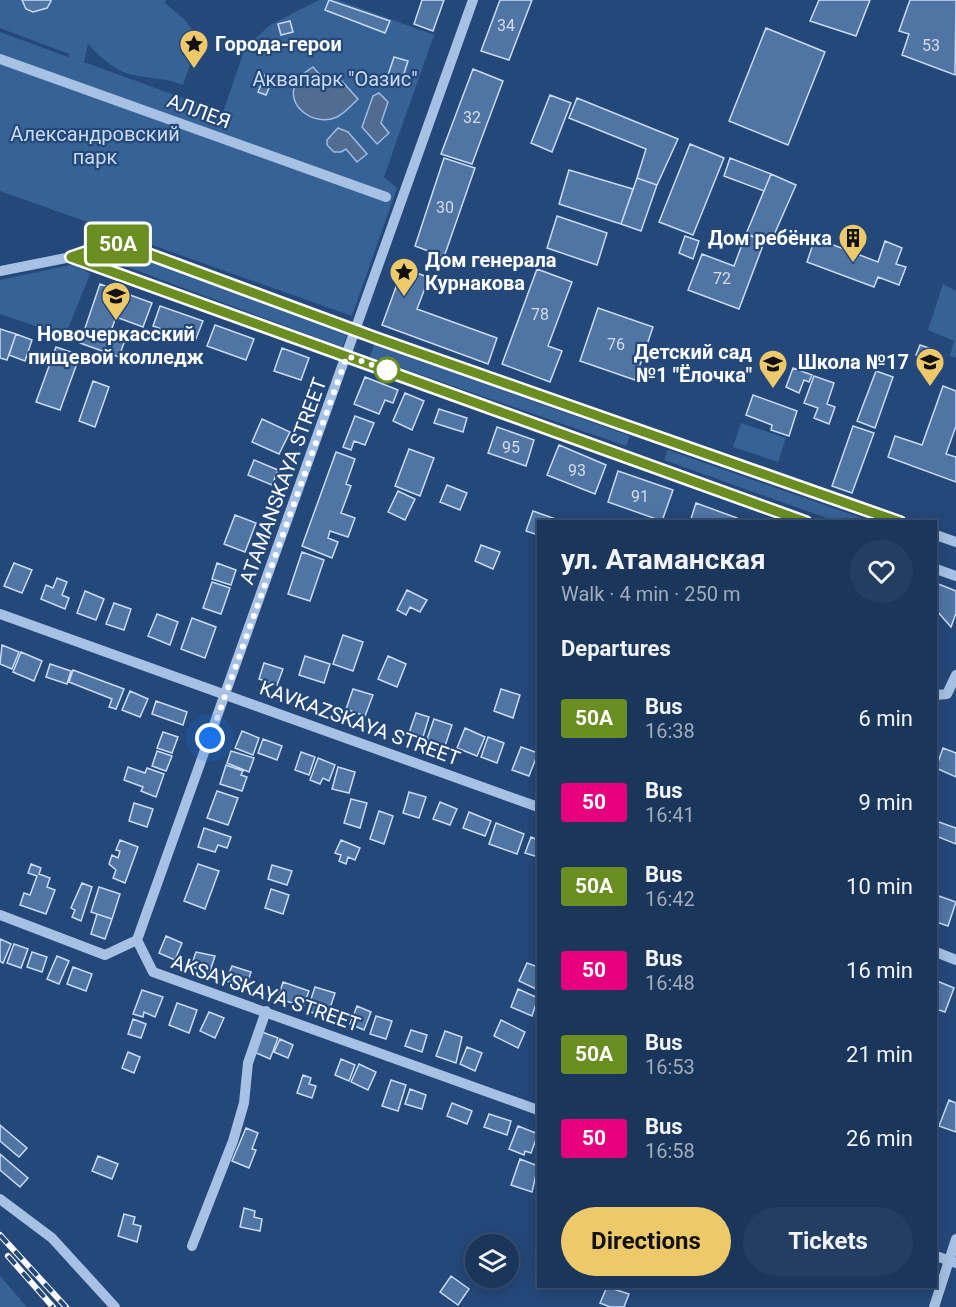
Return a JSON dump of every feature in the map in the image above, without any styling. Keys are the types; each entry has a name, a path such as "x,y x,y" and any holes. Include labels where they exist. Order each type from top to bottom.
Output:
{"street":[{"name":"ATAMANSKAYA STREET","path":"137,940 473,0"},
{"name":"АЛЛЕЯ","path":"0,59 386,197"},
{"path":"0,271 71,257 106,245 124,245 356,331 894,520"},
{"path":"71,257 800,520"},
{"path":"937,534 956,542"},
{"path":"937,569 956,576"},
{"name":"KAVKAZSKAYA STREET","path":"0,614 227,693 537,807"},
{"path":"937,695 947,694 956,675"},
{"path":"0,915 105,955 137,940"},
{"name":"AKSAYSKAYA STREET","path":"137,940 153,972 537,1110"},
{"path":"937,952 956,960"},
{"path":"192,1246 233,1141 244,1103 248,1063 266,1011"},
{"path":"0,1199 52,1238 115,1307"},
{"path":"934,1307 952,1262 956,1239"},
{"path":"937,1256 952,1262"}],"green space":[{"name":"Александровский парк","path":"0,0 166,0 165,3 184,19 199,39 183,85 121,71 88,44 84,62 216,110 221,118 245,48 270,25 319,0 338,0 434,35 384,177 397,188 352,316 0,191 0,32 68,57 69,54 0,28"},
{"path":"120,250 347,335 342,347 114,262"},
{"path":"75,264 90,274 65,336 0,314 0,280"},
{"path":"943,284 956,291 956,358 950,356 954,341 928,330"},
{"path":"374,344 630,436 626,446 370,357"},
{"path":"741,423 786,438 778,462 733,447"},
{"path":"668,450 867,520 832,520 664,460"},
{"path":"0,1276 27,1307 0,1307"}],"shaded area":[{"path":"313,67 321,76 316,85 323,87 335,78 340,79 358,99 337,117 328,120 318,119 309,116 296,104 294,87 300,77"},
{"path":"379,93 388,102 381,123 389,133 377,144 362,127 373,96"},
{"path":"338,128 348,132 367,154 357,162 346,149 334,152 327,145 327,140"}],"building":[{"path":"22,0 51,1 47,8 33,12 26,9"},
{"path":"329,0 390,21 385,33 325,10"},
{"path":"422,0 444,0 433,31 414,24"},
{"path":"500,0 532,0 509,60 481,51"},
{"path":"819,0 870,0 856,36 810,21"},
{"path":"910,0 956,0 955,75 902,55 909,34 899,31"},
{"path":"290,21 293,32 281,35 278,24"},
{"path":"766,28 825,52 788,145 729,121"},
{"path":"394,57 408,61 402,80 388,75"},
{"path":"473,69 503,81 472,164 441,154"},
{"path":"265,75 273,78 266,95 258,92"},
{"path":"550,95 571,103 552,152 531,143"},
{"path":"577,98 678,139 657,185 637,178 646,149 569,118"},
{"path":"690,144 724,158 693,235 659,222"},
{"path":"444,158 475,168 444,257 415,246"},
{"path":"730,158 771,174 764,191 724,176"},
{"path":"569,170 633,189 621,224 559,204"},
{"path":"771,174 796,185 770,244 746,234"},
{"path":"637,178 657,185 641,231 621,224"},
{"path":"557,216 607,233 597,265 547,248"},
{"path":"746,234 765,240 739,309 688,290 702,254 734,266"},
{"path":"685,236 699,241 693,259 679,253"},
{"name":"Дом ребёнка","path":"815,238 878,262 885,241 902,248 896,264 906,267 899,285 878,277 874,287 807,262"},
{"path":"403,268 433,279 431,285 427,283 417,309 497,338 488,364 382,325"},
{"path":"537,269 572,282 548,346 562,351 550,382 502,364"},
{"name":"Новочеркасский пищевой колледж","path":"100,284 152,303 143,327 116,317 111,331 126,337 119,357 80,343"},
{"path":"160,306 203,321 195,341 153,326"},
{"path":"598,308 653,327 635,380 580,361"},
{"path":"215,325 254,339 246,360 207,346"},
{"path":"0,329 16,334 7,360 0,358"},
{"path":"16,334 32,340 25,361 9,355"},
{"path":"920,345 935,350 932,360 916,355"},
{"path":"56,347 80,355 60,410 36,402"},
{"path":"282,348 309,358 301,380 274,371"},
{"path":"793,368 812,375 809,382 804,380 799,393 786,387"},
{"path":"876,371 893,377 875,428 857,421"},
{"path":"814,376 834,383 827,404 835,407 829,424 814,418 818,408 804,403"},
{"path":"365,377 398,390 393,403 385,400 379,414 354,404"},
{"path":"93,381 109,387 95,427 79,421"},
{"path":"943,386 956,391 956,426 946,454 956,457 956,482 888,457 895,436 922,445"},
{"path":"405,393 424,401 412,430 393,421"},
{"path":"753,395 797,411 789,436 771,430 772,425 746,415"},
{"path":"439,409 467,418 463,432 434,423"},
{"path":"355,416 374,423 365,445 354,441 351,450 343,447"},
{"path":"262,419 290,432 279,454 252,442"},
{"path":"853,426 874,433 852,493 832,486"},
{"path":"497,427 534,440 526,466 488,453"},
{"path":"559,445 606,465 595,494 547,475"},
{"path":"409,449 434,458 420,496 395,486"},
{"path":"336,452 355,459 346,484 351,486 341,513 355,518 348,537 330,531 328,538 338,542 332,558 302,546"},
{"path":"254,460 278,470 272,485 248,475"},
{"path":"618,471 673,490 662,520 608,502"},
{"path":"447,485 467,493 460,510 440,502"},
{"path":"398,491 415,499 405,520 388,512"},
{"path":"696,503 737,518 736,520 691,520"},
{"path":"533,511 558,520 537,520 537,535 526,531"},
{"path":"235,515 256,523 245,552 224,544"},
{"path":"481,545 500,552 493,569 475,561"},
{"path":"302,552 324,560 310,601 288,594"},
{"path":"14,563 32,570 22,593 4,586"},
{"path":"217,563 236,570 231,585 212,579"},
{"path":"57,578 67,582 62,595 69,598 65,609 41,599 46,585 53,588"},
{"path":"212,582 230,588 221,614 203,608"},
{"path":"937,583 956,591 956,613 951,627 937,611"},
{"path":"407,590 427,600 420,612 410,607 406,615 397,610"},
{"path":"85,591 104,599 96,620 77,613"},
{"path":"114,603 131,609 124,630 106,624"},
{"path":"157,614 178,622 170,645 148,636"},
{"path":"192,618 216,627 205,658 181,649"},
{"path":"343,635 363,642 353,671 333,664"},
{"path":"2,645 19,652 12,669 0,664"},
{"path":"21,652 42,661 34,681 13,672"},
{"path":"305,656 330,664 324,683 299,675"},
{"path":"388,656 406,664 397,687 378,679"},
{"path":"264,663 283,669 277,685 259,679"},
{"path":"50,664 71,671 67,684 46,677"},
{"path":"73,670 124,689 116,709 109,707 112,699 69,682"},
{"path":"353,689 373,695 365,716 346,709"},
{"path":"501,689 520,695 513,718 494,711"},
{"path":"130,691 148,699 140,717 122,710"},
{"path":"156,701 187,712 183,725 152,714"},
{"path":"416,713 429,717 423,737 409,733"},
{"path":"434,719 452,725 445,746 427,739"},
{"path":"465,728 485,737 477,756 457,748"},
{"path":"242,731 259,738 253,755 235,748"},
{"path":"163,732 178,737 172,753 157,748"},
{"path":"488,737 504,743 497,763 481,757"},
{"path":"263,739 282,746 277,760 258,753"},
{"path":"521,747 537,753 529,776 512,770"},
{"path":"943,748 956,753 956,777 937,768"},
{"path":"157,751 172,756 166,771 152,766"},
{"path":"231,751 254,758 249,772 227,763"},
{"path":"301,752 315,757 309,775 295,770"},
{"path":"318,758 335,765 329,781 323,778 320,784 310,780"},
{"path":"226,765 243,771 241,775 247,777 242,791 220,784"},
{"path":"128,767 145,773 147,768 164,774 156,797 141,791 143,787 124,780"},
{"path":"338,767 355,772 349,793 332,789"},
{"path":"217,791 238,798 228,825 207,818"},
{"path":"409,792 426,797 419,818 403,813"},
{"path":"351,799 367,803 360,828 344,823"},
{"path":"440,802 457,809 450,825 433,819"},
{"path":"134,803 153,809 147,827 129,821"},
{"path":"379,811 393,816 384,844 370,839"},
{"path":"469,812 491,821 485,836 463,828"},
{"path":"937,821 956,828 956,844 937,836"},
{"path":"496,823 524,834 517,854 489,844"},
{"path":"204,828 231,837 227,848 218,845 215,852 198,847"},
{"path":"531,837 537,840 537,857 525,853"},
{"path":"120,840 138,847 125,883 113,878 116,870 109,864 112,855 118,858 120,851 116,850"},
{"path":"341,840 360,848 355,860 348,857 346,864 339,861 341,855 335,853"},
{"path":"31,864 41,868 39,874 50,878 47,887 55,890 46,914 20,905 24,893 30,895 37,876 28,873"},
{"path":"198,864 219,871 205,909 184,901"},
{"path":"272,865 292,871 287,885 268,879"},
{"path":"82,883 92,887 81,921 72,917 75,910 71,908"},
{"path":"99,887 120,894 112,919 91,912"},
{"path":"271,889 289,895 283,914 265,908"},
{"path":"937,895 956,902 948,926 937,922"},
{"path":"97,914 112,919 105,939 91,934"},
{"path":"166,936 182,943 175,960 159,953"},
{"path":"0,939 11,944 3,963 0,961"},
{"path":"14,944 28,949 21,968 7,963"},
{"path":"32,952 47,957 42,972 27,967"},
{"path":"196,952 215,956 209,974 191,966"},
{"path":"57,956 69,961 59,984 47,979"},
{"path":"527,963 537,967 537,990 519,981"},
{"path":"232,966 251,972 246,987 226,981"},
{"path":"73,967 92,974 86,991 67,984"},
{"path":"937,981 954,988 945,1012 937,1009"},
{"path":"283,982 309,991 303,1007 278,998"},
{"path":"315,987 335,993 327,1017 307,1011"},
{"path":"518,989 537,998 532,1016 511,1007"},
{"path":"142,990 163,997 155,1017 144,1012 143,1017 133,1014"},
{"path":"177,1003 197,1010 189,1033 169,1025"},
{"path":"357,1006 371,1012 364,1030 350,1024"},
{"path":"209,1012 224,1018 215,1038 200,1031"},
{"path":"376,1016 392,1021 386,1039 370,1034"},
{"path":"133,1019 146,1024 141,1038 128,1034"},
{"path":"501,1020 525,1032 518,1048 494,1036"},
{"path":"411,1030 427,1035 422,1052 405,1046"},
{"path":"445,1031 462,1037 456,1063 436,1056"},
{"path":"262,1032 278,1038 270,1059 254,1052"},
{"path":"280,1039 293,1045 288,1058 274,1052"},
{"path":"467,1047 482,1053 475,1071 460,1064"},
{"path":"128,1052 140,1057 134,1073 122,1068"},
{"path":"341,1059 355,1065 349,1081 335,1075"},
{"path":"359,1064 376,1072 368,1090 351,1082"},
{"path":"303,1075 311,1078 309,1084 316,1086 312,1098 297,1093"},
{"path":"391,1080 406,1085 398,1111 382,1106"},
{"path":"410,1089 426,1095 422,1109 405,1104"},
{"path":"949,1100 956,1103 956,1132 939,1126"},
{"path":"452,1103 472,1111 467,1124 447,1116"},
{"path":"489,1114 511,1121 507,1135 484,1127"},
{"path":"0,1125 27,1148 19,1157 0,1141"},
{"path":"518,1126 537,1134 531,1153 525,1151 524,1155 509,1149"},
{"path":"246,1128 258,1133 252,1149 256,1150 249,1168 232,1161"},
{"path":"0,1154 28,1178 20,1187 0,1170"},
{"path":"98,1156 118,1164 112,1179 92,1171"},
{"path":"520,1159 537,1166 532,1192 511,1185"},
{"path":"244,1208 255,1211 254,1217 262,1219 260,1231 240,1227"},
{"path":"124,1214 135,1217 133,1224 141,1226 137,1242 118,1236"},
{"path":"451,1276 469,1289 458,1305 440,1292"},
{"path":"607,1288 629,1294 624,1307 610,1307 600,1303"}],"railway":[{"path":"0,1235 66,1307"},
{"path":"8,1256 53,1307"}],"bus line":[{"name":"50А","path":"800,520 85,260 71,257 106,245 115,243 124,245 376,338 894,520"}],"place":[{"name":"Города-герои","path":"194,70"},
{"name":"Дом ребёнка","path":"853,264"},
{"name":"Дом генерала Курнакова","path":"404,298"},
{"name":"Новочеркасский пищевой колледж","path":"116,322"},
{"name":"Школа №17","path":"930,388"},
{"name":"Детский сад №1 \"Ёлочка\"","path":"773,390"}],"route":[{"path":"210,738 347,356 387,370"}],"park label":[{"name":"Аквапарк \"Оазис\"","path":"335,79"}]}
